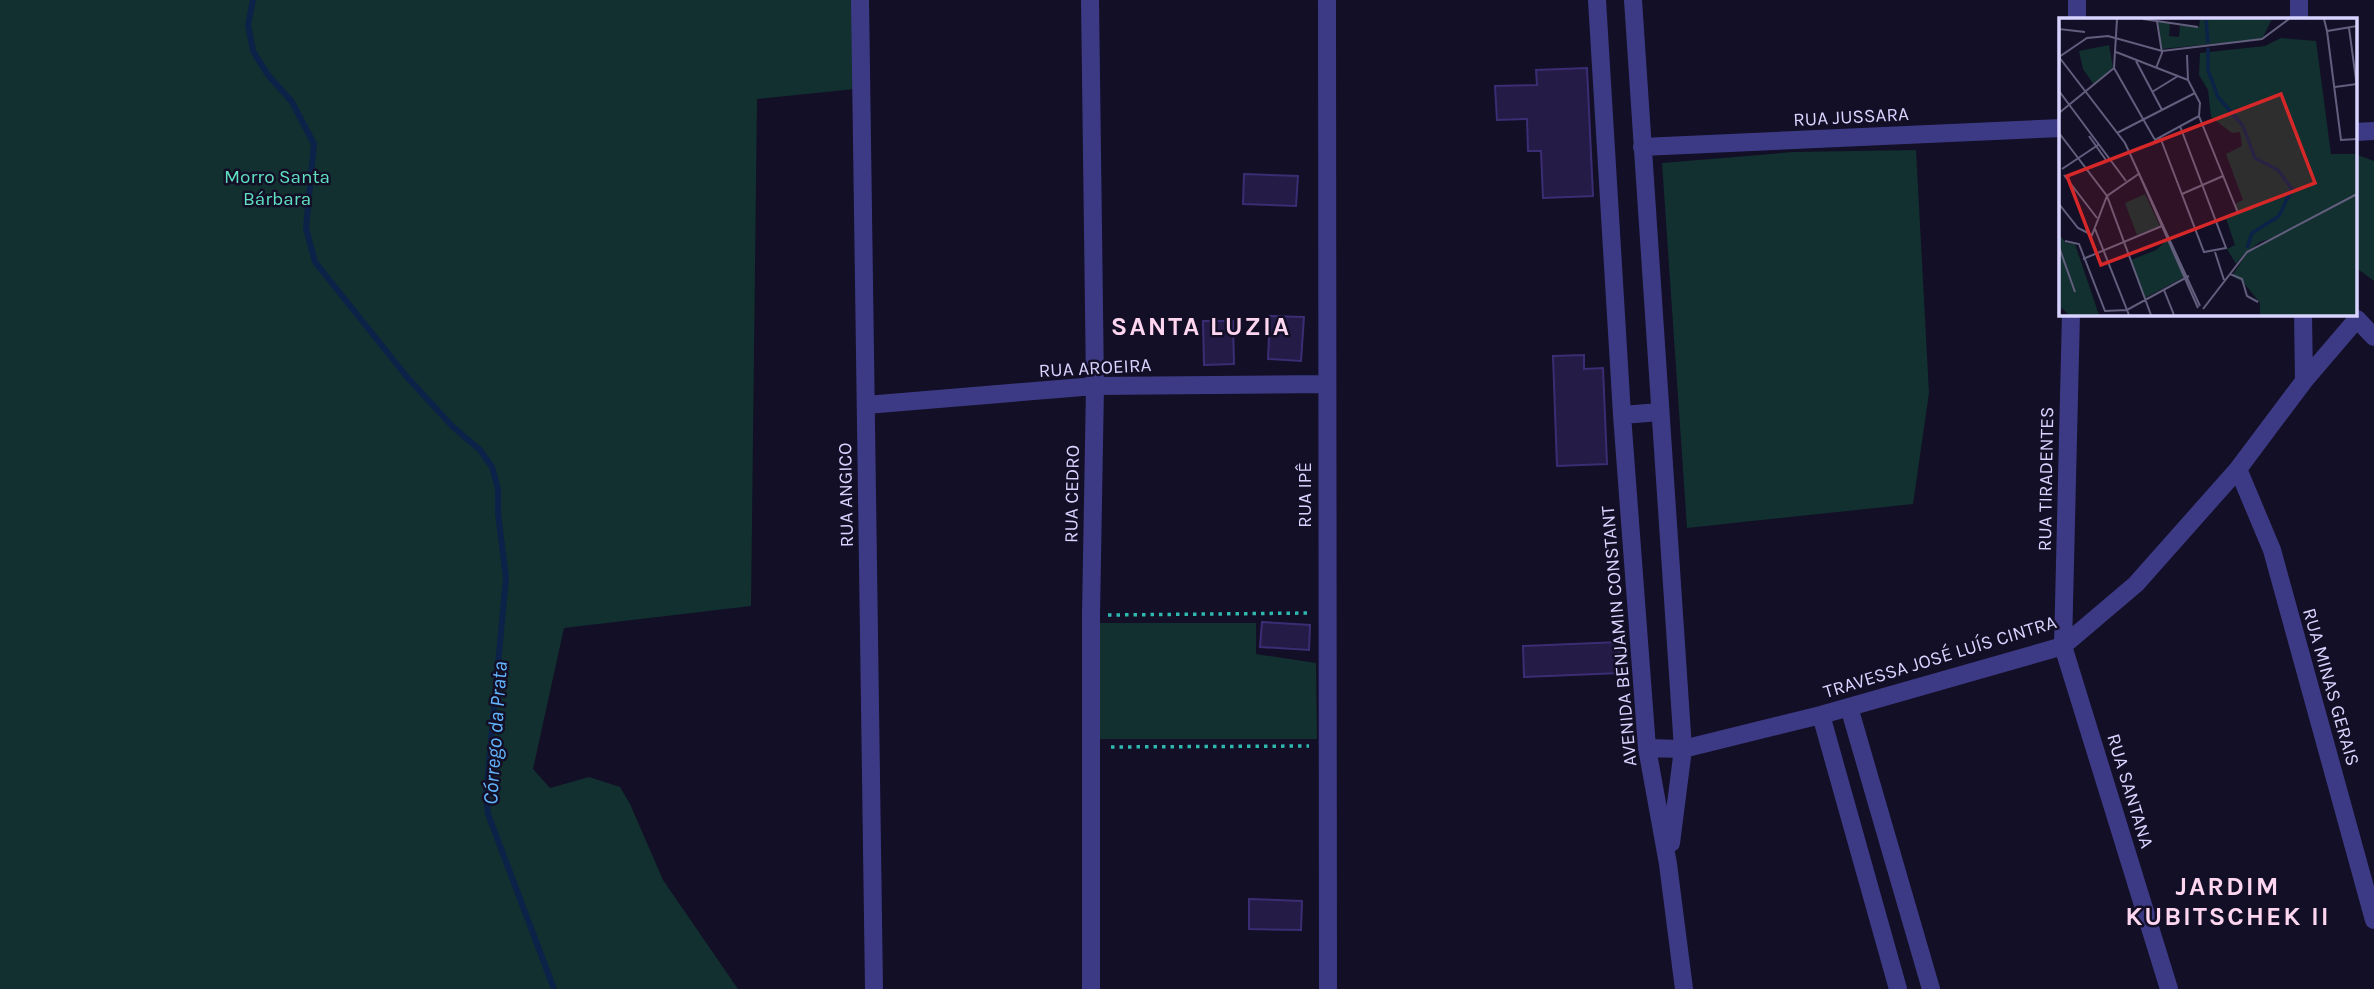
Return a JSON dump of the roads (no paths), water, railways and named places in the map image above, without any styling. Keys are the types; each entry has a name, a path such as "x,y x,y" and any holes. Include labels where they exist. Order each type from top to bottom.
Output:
{"street":[{"name":"RUA ANGICO","path":"860,0 874,989"},
{"name":"RUA CEDRO","path":"1090,0 1096,386 1091,615 1091,989"},
{"name":"RUA IPÊ","path":"1327,0 1328,989"},
{"name":"AVENIDA BENJAMIN CONSTANT","path":"1597,0 1622,415 1647,748 1668,864"},
{"path":"1633,0 1683,750 1668,864 1684,989"},
{"path":"2077,0 2077,18"},
{"path":"2299,0 2299,18"},
{"name":"RUA JUSSARA","path":"1642,148 2059,128"},
{"path":"2356,132 2374,131"},
{"name":"RUA TIRADENTES","path":"2063,646 2071,315"},
{"path":"2303,315 2304,381"},
{"name":"TRAVESSA JOSÉ LUÍS CINTRA","path":"1647,748 1683,750 1821,715 2063,646 2136,584 2238,470 2304,381 2357,319 2374,337"},
{"name":"RUA AROEIRA","path":"866,405 1096,386 1326,384"},
{"path":"1622,415 1660,412"},
{"name":"RUA MINAS GERAIS","path":"2238,470 2272,550 2374,919"},
{"name":"RUA SANTANA","path":"2063,646 2169,989"},
{"path":"1849,707 1931,989"},
{"path":"1821,715 1898,989"}],"waterway":[{"name":"Córrego da Prata","path":"253,0 248,25 253,51 268,75 292,102 314,144 306,228 315,262 407,377 452,426 480,450 492,467 498,489 498,513 506,578 486,795 488,814 554,989"}],"district":[{"name":"SANTA LUZIA","path":"1201,326"},
{"name":"JARDIM KUBITSCHEK II","path":"2228,900"}],"park label":[{"name":"Morro Santa Bárbara","path":"277,188"}]}
